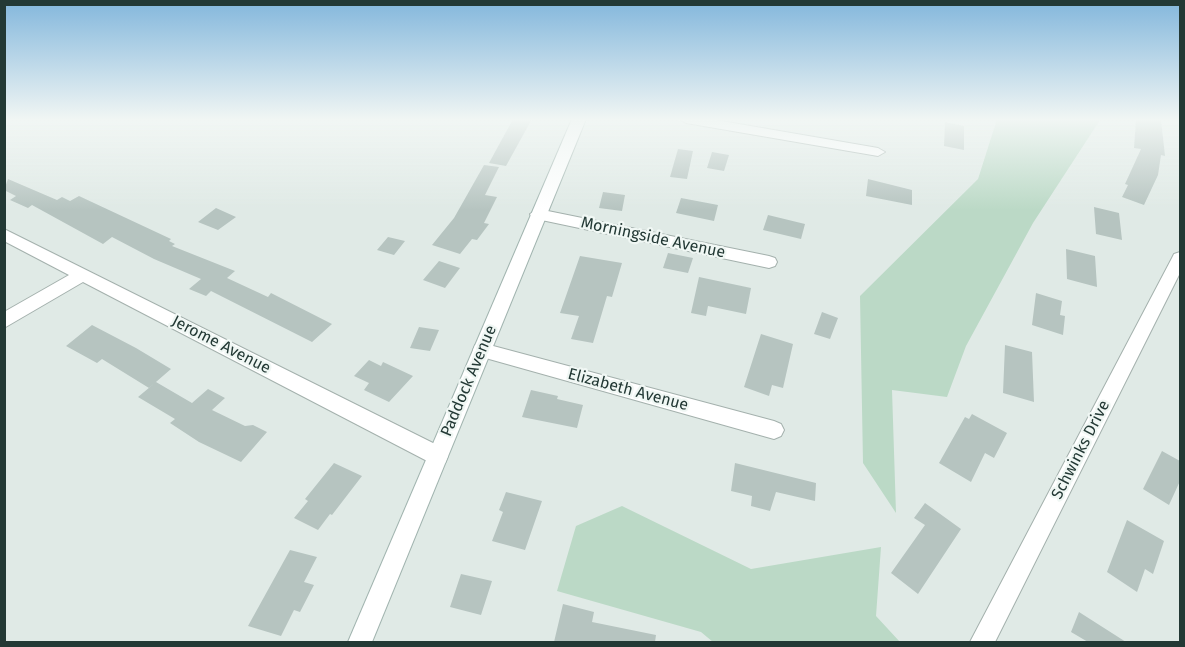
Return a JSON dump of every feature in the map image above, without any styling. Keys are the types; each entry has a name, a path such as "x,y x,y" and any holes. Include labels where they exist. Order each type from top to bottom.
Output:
{"street":[{"name":"Paddock Avenue","path":"360,642 566,149"},
{"path":"862,149 878,152"},
{"name":"Morningside Avenue","path":"538,214 769,262"},
{"name":"Jerome Avenue","path":"4,234 438,456"},
{"name":"Schwinks Drive","path":"982,642 1180,258"},
{"path":"4,321 83,274"},
{"name":"Elizabeth Avenue","path":"482,350 774,430"}],"green space":[{"path":"987,149 1081,149 1033,223 966,346 947,397 892,390 896,513 863,463 860,296 978,179"},
{"path":"622,506 751,569 881,547 876,616 900,642 713,642 701,632 557,591 576,526"}],"building":[{"path":"497,149 515,149 506,166 489,163"},
{"path":"678,149 693,151 687,179 670,177"},
{"path":"1141,149 1164,149 1165,156 1161,155 1158,175 1144,205 1122,197 1128,185 1125,184"},
{"path":"712,152 729,155 724,171 707,168"},
{"path":"484,165 499,167 485,195 497,197 484,223 489,224 477,240 472,239 460,254 432,245 454,218"},
{"path":"8,179 57,200 62,197 70,201 79,196 171,239 169,241 175,244 172,246 235,271 227,278 268,297 271,293 332,324 312,342 211,291 206,296 189,289 201,279 154,259 112,237 103,244 32,205 28,208 10,200 16,196 4,190"},
{"path":"868,179 912,190 912,205 866,196"},
{"path":"603,192 625,195 622,211 599,208"},
{"path":"681,198 718,205 714,221 676,213"},
{"path":"1094,207 1119,213 1122,240 1096,234"},
{"path":"216,208 236,217 218,230 198,222"},
{"path":"768,215 805,224 801,239 763,230"},
{"path":"388,237 405,241 394,255 377,250"},
{"path":"1066,249 1095,256 1097,287 1067,279"},
{"path":"668,253 693,258 688,273 663,268"},
{"path":"580,256 622,263 612,297 607,296 593,343 571,339 579,316 560,313"},
{"path":"439,261 460,268 445,288 423,280"},
{"path":"699,277 751,288 746,314 708,306 706,316 691,313"},
{"path":"1036,293 1062,301 1060,315 1065,316 1063,335 1032,325"},
{"path":"822,312 838,318 830,339 814,334"},
{"path":"92,325 171,369 149,388 102,359 97,363 66,346"},
{"path":"419,327 439,330 430,351 410,348"},
{"path":"761,334 793,344 783,388 772,385 769,396 744,387"},
{"path":"1005,345 1032,352 1034,402 1003,393"},
{"path":"369,360 381,366 383,362 413,376 389,402 364,390 369,383 354,376"},
{"path":"156,382 192,403 208,389 225,398 212,410 245,426 253,425 267,432 241,462 199,442 170,423 175,419 138,397"},
{"path":"531,390 583,405 577,428 522,417"},
{"path":"972,414 1007,433 994,458 985,453 971,482 939,463 965,417 969,419"},
{"path":"1162,451 1180,461 1180,481 1169,505 1143,489"},
{"path":"334,463 362,476 318,530 294,518 308,501 305,499"},
{"path":"735,463 816,483 815,501 776,492 770,511 751,506 752,496 731,491"},
{"path":"506,492 542,501 525,550 492,541 503,512 499,510"},
{"path":"925,503 961,529 918,594 891,573 925,525 914,518"},
{"path":"1127,520 1164,541 1153,574 1145,569 1137,592 1107,572"},
{"path":"290,550 317,557 304,582 314,585 300,612 294,610 281,636 248,626"},
{"path":"461,574 492,581 481,615 450,607"},
{"path":"563,604 594,612 592,622 656,635 655,642 554,642"},
{"path":"1079,612 1126,642 1088,642 1071,632"}]}
